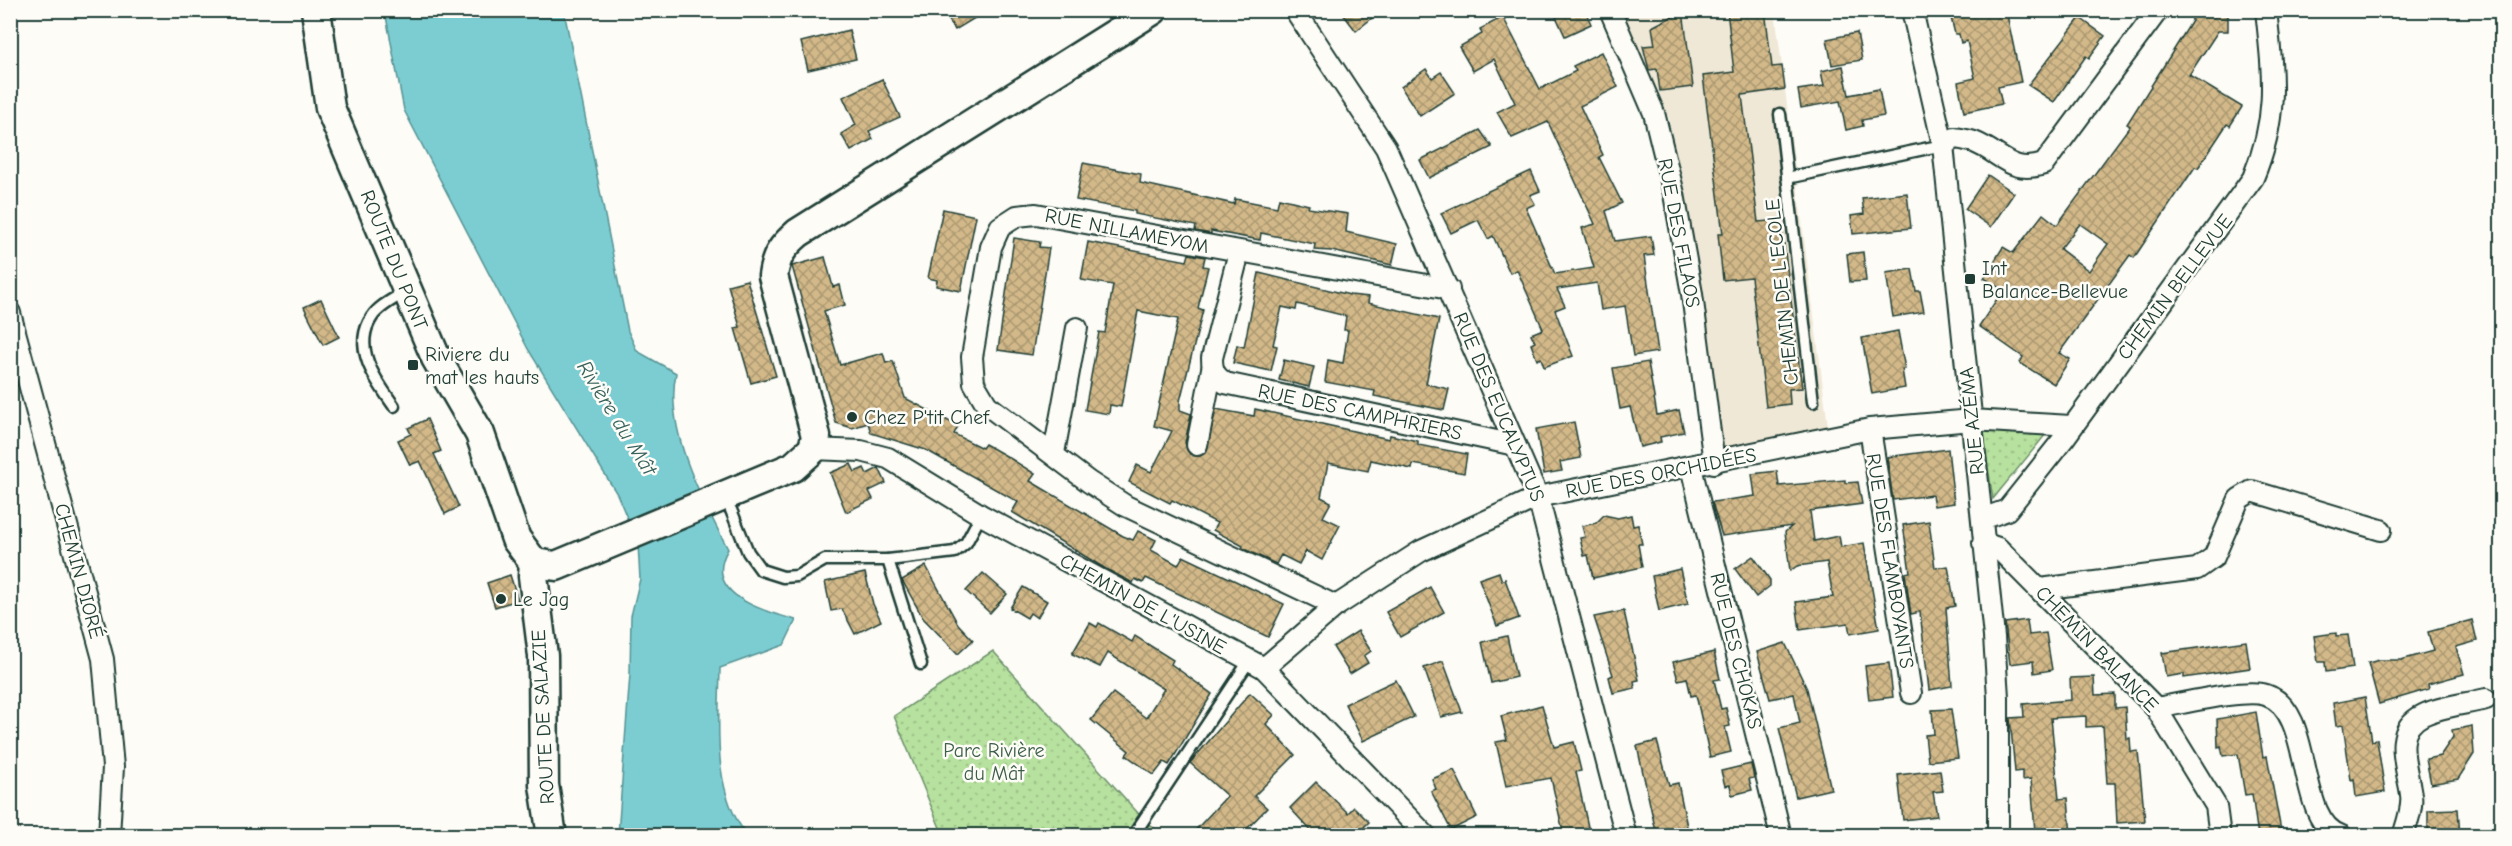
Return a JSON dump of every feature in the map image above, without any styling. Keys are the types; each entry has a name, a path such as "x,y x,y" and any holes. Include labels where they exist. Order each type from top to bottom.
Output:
{"main road":[{"name":"ROUTE DU PONT","path":"316,10 330,108 405,291 436,358 480,434 516,539 545,564"},
{"path":"545,564 771,476 793,466 813,449 816,436 773,276 776,259 783,246 798,233 1153,10"},
{"name":"ROUTE DE SALAZIE","path":"545,564 533,576 543,656 544,785 552,836"}],"street":[{"name":"RUE DES EUCALYPTUS","path":"1295,10 1386,148 1538,497 1626,836"},
{"name":"RUE DES FILAOS","path":"1611,10 1654,113 1674,194 1692,294 1714,463"},
{"name":"RUE AZÉMA","path":"1912,10 1943,145 1972,420 1998,697 1998,836"},
{"path":"1943,145 1954,138 1974,142 2010,165 2030,168 2044,164 2158,10"},
{"name":"CHEMIN BELLEVUE","path":"1982,519 2007,510 2253,178 2266,147 2272,122 2274,84 2266,10"},
{"name":"RUE NILLAMEYOM","path":"1336,606 1126,506 1089,482 1054,453 987,405 974,383 972,357 992,247 1000,227 1017,216 1036,214 1449,289"},
{"path":"1197,445 1212,369 1212,358 1239,252"},
{"name":"CHEMIN DIORÉ","path":"10,313 103,659 113,768 109,836"},
{"path":"1054,453 1077,328"},
{"name":"RUE DES CAMPHRIERS","path":"1212,369 1217,378 1225,383 1515,445"},
{"name":"RUE DES ORCHIDÉES","path":"1256,664 1336,606 1421,551 1538,497 1714,463 1870,429 1972,420 2071,426"},
{"name":"RUE DES FLAMBOYANTS","path":"1870,429 1911,693"},
{"name":"CHEMIN DE L'USINE","path":"813,449 861,451 888,459 981,515 1256,664 1425,836"},
{"name":"RUE DES CHOKAS","path":"1691,467 1781,836"},
{"path":"2040,589 2197,569 2214,557 2239,499 2252,491 2381,530"},
{"name":"CHEMIN BALANCE","path":"1983,543 1998,548 2156,708 2216,806 2220,836"},
{"path":"2156,708 2250,693 2266,695 2280,703 2293,726 2317,807 2325,825 2343,836"},
{"path":"2403,836 2412,796 2403,754 2404,739 2410,726 2422,715 2486,699"}],"lane":[{"name":"CHEMIN DE L'ECOLE","path":"1780,114 1813,402"},
{"name":"CHEMIN DE L'ECOLE","path":"1787,178 1943,145"},
{"path":"394,406 377,382 364,347 366,332 372,317 405,291"},
{"path":"731,510 748,552 762,570 783,577 797,576 825,560 888,561 955,552 966,543 981,515"},
{"path":"888,561 921,664"},
{"path":"1133,836 1256,664"}],"shaded area":[{"path":"1621,11 1775,11 1828,426 1721,449 1669,119"}],"green space":[{"path":"1982,430 2046,434 1993,499"},
{"name":"Parc Rivière du Mât","path":"993,651 1146,822 1163,835 943,835 894,716"}],"water":[{"name":"Rivière du Mât","path":"385,11 564,11 628,331 637,351 676,373 675,417 680,440 697,487 728,549 722,565 723,578 729,589 753,606 796,620 784,645 720,668 719,733 722,777 735,817 747,835 618,835 630,674 631,616 640,579 638,544 617,494 528,349 404,110"}],"building":[{"path":"943,10 988,10 955,30"},
{"path":"1340,10 1382,10 1356,31"},
{"path":"1553,10 1585,10 1591,24 1565,36"},
{"path":"1727,10 1765,10 1772,67 1782,66 1785,89 1742,95 1758,222 1781,220 1802,388 1789,389 1790,404 1766,407 1751,277 1723,280 1718,234 1723,234 1703,76 1734,72"},
{"path":"1949,10 2006,10 2021,82 1998,87 2002,104 1964,112 1958,82 1975,78 1967,41 1961,43 1959,34 1955,34"},
{"path":"2191,10 2228,10 2228,31 2218,31 2189,75 2242,107 2230,126 2227,124 2198,168 2195,167 2134,258 2130,255 2059,353 2070,359 2054,384 2020,363 2023,357 1979,326 2003,290 1984,278 2003,247 2013,253 2043,214 2057,225 2130,126 2127,124 2192,21","holes":["2080,224 2108,244 2089,271 2060,249"]},
{"path":"1683,11 1693,87 1660,91 1657,69 1649,70 1643,46 1655,45 1652,27"},
{"path":"1503,17 1540,89 1576,71 1573,66 1601,52 1618,87 1580,106 1603,155 1599,157 1622,203 1606,211 1615,241 1651,236 1654,255 1644,256 1658,352 1633,356 1625,306 1601,310 1597,283 1557,289 1565,306 1555,310 1573,356 1544,367 1541,358 1537,360 1531,344 1535,342 1531,334 1543,329 1517,270 1510,273 1493,236 1488,239 1478,220 1451,233 1441,213 1531,171 1540,191 1530,195 1535,204 1526,208 1555,274 1594,268 1582,228 1595,224 1548,122 1512,138 1497,112 1515,103 1494,59 1473,71 1459,47 1482,34 1480,29"},
{"path":"2080,18 2105,36 2089,58 2086,56 2054,102 2028,85"},
{"path":"849,30 856,59 808,70 801,42"},
{"path":"1857,33 1862,60 1832,65 1827,39"},
{"path":"1843,66 1849,95 1879,89 1884,116 1862,120 1863,126 1846,130 1840,101 1801,108 1798,90 1824,86 1821,71"},
{"path":"1426,69 1432,78 1441,72 1455,93 1420,116 1401,87"},
{"path":"882,79 900,117 869,131 873,139 851,151 841,134 856,125 843,97"},
{"path":"1480,130 1492,147 1429,178 1420,160"},
{"path":"1083,163 1141,174 1140,183 1234,204 1235,199 1277,207 1279,198 1309,205 1308,208 1348,214 1346,232 1397,244 1392,265 1332,251 1314,250 1315,244 1261,233 1260,240 1211,231 1211,234 1195,231 1196,226 1076,200"},
{"path":"1988,175 2014,193 1991,227 1965,209"},
{"path":"1907,193 1911,228 1853,234 1851,216 1864,214 1862,198"},
{"path":"943,209 976,216 961,291 936,286 937,280 928,278"},
{"path":"1014,238 1040,242 1039,247 1049,248 1032,355 998,350"},
{"path":"1088,242 1187,261 1189,254 1205,257 1203,266 1208,267 1198,308 1203,310 1180,401 1180,410 1191,414 1185,443 1190,454 1200,456 1206,452 1216,409 1254,416 1255,409 1389,439 1390,435 1418,441 1418,445 1467,454 1464,473 1413,464 1412,469 1371,460 1368,471 1328,463 1321,497 1331,502 1323,517 1340,525 1322,560 1306,551 1299,564 1281,555 1276,564 1242,548 1243,546 1213,530 1217,523 1172,500 1170,503 1129,482 1137,465 1151,472 1172,431 1154,426 1178,319 1138,311 1121,407 1110,405 1109,414 1085,410 1099,332 1105,333 1113,285 1081,280"},
{"path":"1863,252 1866,281 1850,282 1847,254"},
{"path":"825,257 833,287 840,285 845,305 824,311 840,365 883,353 886,363 893,361 905,398 958,426 954,434 982,448 985,444 1008,457 1035,474 1030,481 1123,536 1133,540 1138,531 1156,540 1151,550 1178,565 1183,556 1284,604 1268,637 1146,578 1143,583 1135,579 1133,583 1106,569 1012,512 1018,502 926,450 871,433 868,423 852,428 836,423 792,266"},
{"path":"1912,269 1916,291 1920,291 1924,312 1893,317 1886,273"},
{"path":"1259,273 1350,295 1369,297 1368,303 1439,319 1426,384 1449,389 1444,410 1374,396 1375,391 1325,382 1328,360 1343,363 1348,330 1344,330 1346,316 1297,304 1296,310 1282,307 1273,345 1277,346 1271,371 1233,363 1237,345 1244,347"},
{"path":"747,280 776,376 751,383 735,328 740,327 728,285"},
{"path":"321,299 339,337 323,345 304,307"},
{"path":"1898,331 1905,369 1902,369 1905,388 1872,394 1862,338"},
{"path":"1284,360 1314,367 1309,387 1279,380"},
{"path":"1648,362 1657,415 1679,410 1684,432 1660,437 1661,442 1640,447 1630,407 1620,409 1613,368"},
{"path":"427,419 441,451 434,454 459,507 445,514 420,461 410,465 398,440 411,434 408,428"},
{"path":"1574,422 1581,458 1560,462 1562,471 1544,474 1536,429"},
{"path":"1948,449 1954,503 1934,506 1932,495 1893,500 1887,457"},
{"path":"851,464 855,472 864,468 867,474 879,468 886,483 869,491 873,499 846,512 830,473"},
{"path":"1777,471 1779,486 1845,480 1845,483 1858,482 1862,504 1810,511 1814,541 1839,536 1841,547 1864,543 1879,629 1850,634 1848,623 1800,630 1796,602 1833,597 1827,562 1797,566 1790,571 1785,532 1792,526 1722,536 1712,502 1755,496 1752,474"},
{"path":"1604,515 1618,518 1631,515 1633,526 1638,525 1642,544 1638,544 1642,567 1593,578 1588,555 1584,556 1580,538 1585,537 1582,526 1596,523"},
{"path":"1929,521 1935,568 1948,566 1955,606 1946,608 1952,686 1929,690 1920,612 1911,614 1905,573 1910,572 1903,525"},
{"path":"1753,556 1770,580 1770,586 1756,597 1735,569"},
{"path":"926,566 958,624 973,640 958,654 923,618 902,580"},
{"path":"1680,569 1688,604 1659,611 1652,576"},
{"path":"1499,572 1502,581 1505,579 1519,618 1497,626 1479,579"},
{"path":"865,573 873,604 881,621 855,634 842,609 831,611 825,582"},
{"path":"983,573 1007,594 990,613 966,591"},
{"path":"510,575 518,600 495,607 487,583"},
{"path":"1023,587 1047,601 1037,618 1030,613 1027,618 1010,608"},
{"path":"1430,587 1444,612 1400,637 1386,612"},
{"path":"1624,611 1639,680 1634,681 1635,688 1613,693 1609,677 1613,675 1594,617"},
{"path":"2027,620 2029,635 2046,633 2052,670 2034,673 2033,661 2010,664 2005,623"},
{"path":"2472,620 2477,641 2456,647 2464,674 2428,684 2429,689 2379,704 2368,663 2379,660 2401,660 2433,651 2428,632"},
{"path":"1090,623 1097,627 1099,623 1132,642 1135,636 1173,660 1171,664 1212,694 1169,765 1164,762 1154,775 1126,755 1129,751 1091,720 1113,693 1146,718 1164,689 1108,653 1100,667 1072,654"},
{"path":"1358,631 1371,651 1364,656 1368,663 1350,674 1333,647"},
{"path":"2336,633 2336,636 2348,635 2353,668 2326,672 2325,662 2318,662 2314,636"},
{"path":"1507,636 1516,677 1491,683 1482,642"},
{"path":"2246,641 2250,668 2184,678 2184,674 2166,677 2162,653"},
{"path":"1785,643 1807,689 1831,789 1796,797 1779,728 1800,723 1794,694 1770,699 1757,652"},
{"path":"1714,652 1720,679 1714,680 1721,709 1726,708 1730,726 1725,727 1731,752 1710,757 1696,695 1691,696 1687,678 1678,680 1673,662"},
{"path":"1443,661 1462,712 1441,717 1424,668"},
{"path":"1889,663 1893,697 1869,700 1865,666"},
{"path":"2094,677 2095,695 2115,694 2115,708 2125,707 2127,739 2130,738 2131,752 2138,751 2145,821 2117,823 2115,783 2107,783 2103,726 2086,727 2086,716 2051,718 2059,799 2068,798 2071,836 2048,836 2047,831 2035,832 2031,779 2022,780 2022,771 2015,772 2010,718 2024,717 2023,704 2071,700 2070,678"},
{"path":"1396,680 1414,717 1363,741 1345,704"},
{"path":"1250,693 1274,715 1266,724 1295,755 1254,796 1267,808 1240,836 1190,836 1227,796 1190,763"},
{"path":"2365,697 2372,741 2377,740 2385,792 2356,797 2354,779 2351,780 2343,725 2336,726 2333,703"},
{"path":"1542,705 1554,747 1574,742 1581,771 1576,772 1590,836 1564,836 1551,778 1506,786 1496,742 1507,740 1501,716"},
{"path":"1951,709 1958,758 1928,761 1925,735 1934,734 1932,710"},
{"path":"2256,712 2263,757 2267,756 2282,836 2258,836 2252,794 2245,795 2238,754 2223,756 2221,746 2218,747 2217,719"},
{"path":"2472,726 2474,754 2458,779 2431,784 2426,759 2440,756 2453,737 2452,730"},
{"path":"1657,741 1669,785 1678,783 1689,836 1657,836 1637,746"},
{"path":"1751,764 1754,778 1749,779 1752,790 1732,795 1730,785 1725,786 1721,771"},
{"path":"1454,770 1477,817 1451,830 1431,791 1436,789 1432,779"},
{"path":"1940,770 1943,791 1933,792 1937,816 1903,820 1898,775"},
{"path":"1316,782 1348,813 1354,807 1369,822 1355,836 1316,836 1290,808"},
{"path":"2458,809 2460,836 2428,836 2428,810"}],"place":[{"name":"Int Balance-Bellevue","path":"1970,279"},
{"name":"Riviere du mat les hauts","path":"413,365"},
{"name":"Chez P'tit Chef","path":"852,417"},
{"name":"Le Jag","path":"501,599"}]}
